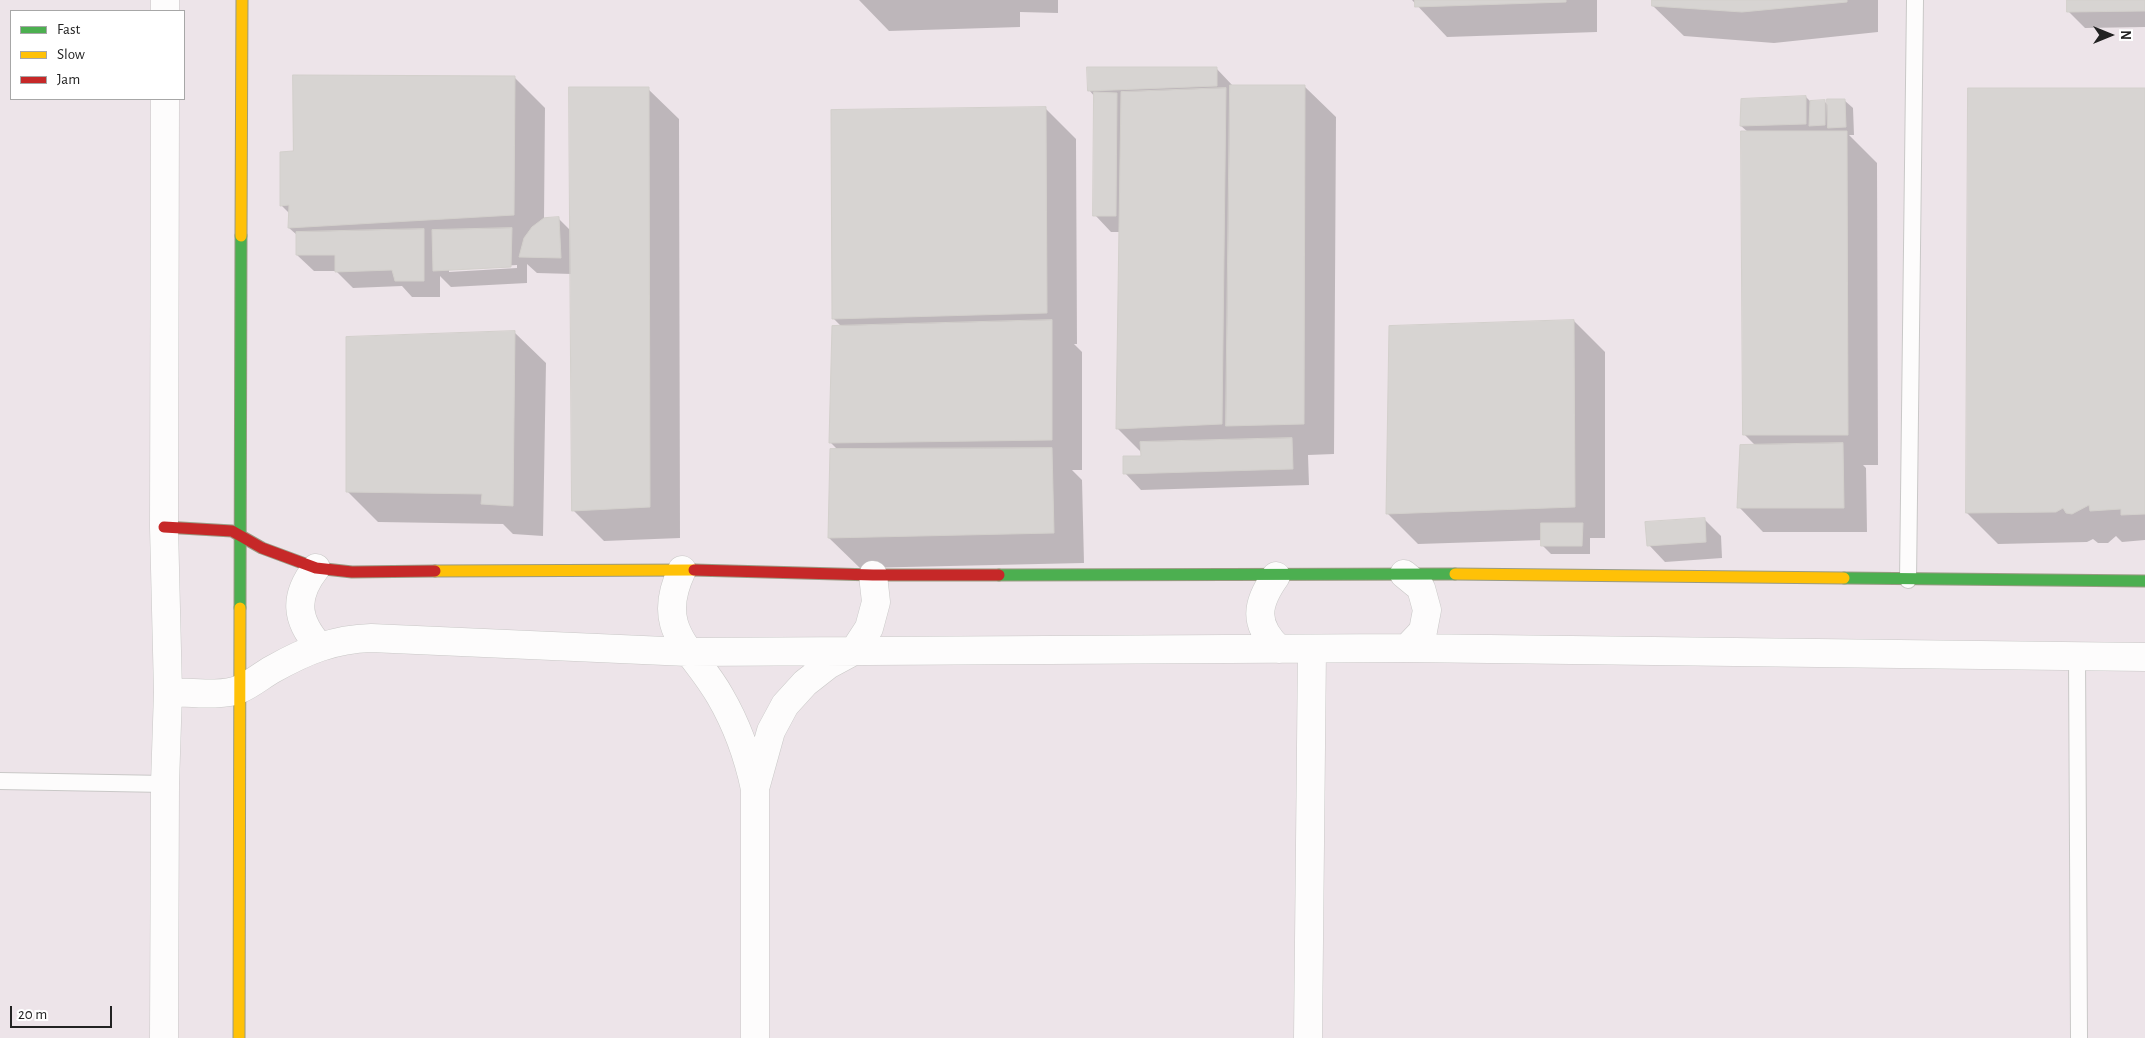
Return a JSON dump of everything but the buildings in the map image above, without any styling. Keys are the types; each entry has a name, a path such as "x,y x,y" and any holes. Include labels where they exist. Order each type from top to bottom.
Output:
{"street":[{"path":"239,1038 242,0"},
{"path":"164,1038 165,784 168,692 164,527 165,100"},
{"path":"164,527 219,529 241,535 262,548 316,568 352,572 682,570 873,574 1276,576 1404,574 2145,581"},
{"path":"316,568 305,582 300,599 301,616 307,633 319,646"},
{"path":"682,570 674,585 672,603 673,620 678,637 719,693 732,716 750,764 755,789 755,1038"},
{"path":"755,789 771,731 785,705 805,683 828,665 854,651 869,628 876,602 873,574"},
{"path":"1404,574 1421,588 1427,610 1422,631 1407,648"},
{"path":"1276,576 1263,594 1260,616 1266,636 1279,649"},
{"path":"168,692 219,692 240,689 295,657 319,646 353,639 371,638 688,652 1407,648 2145,657"},
{"path":"1308,1038 1312,648"}],"lane":[{"path":"1908,580 1915,0"},
{"path":"2077,657 2080,1038"},
{"path":"0,781 165,784"}],"shaded area":[{"path":"0,0 2145,0 2145,1038 0,1038"}],"traffic: fast":[{"path":"240,608 241,236"},
{"path":"999,575 1455,574"},
{"path":"1844,578 2145,581"}],"traffic: slow":[{"path":"241,236 242,0"},
{"path":"435,571 694,570"},
{"path":"1455,574 1844,578"},
{"path":"239,1038 240,608"}],"traffic: jam":[{"path":"164,527 232,531 262,548 316,568 352,572 435,571"},
{"path":"694,570 873,575 999,575"}]}
